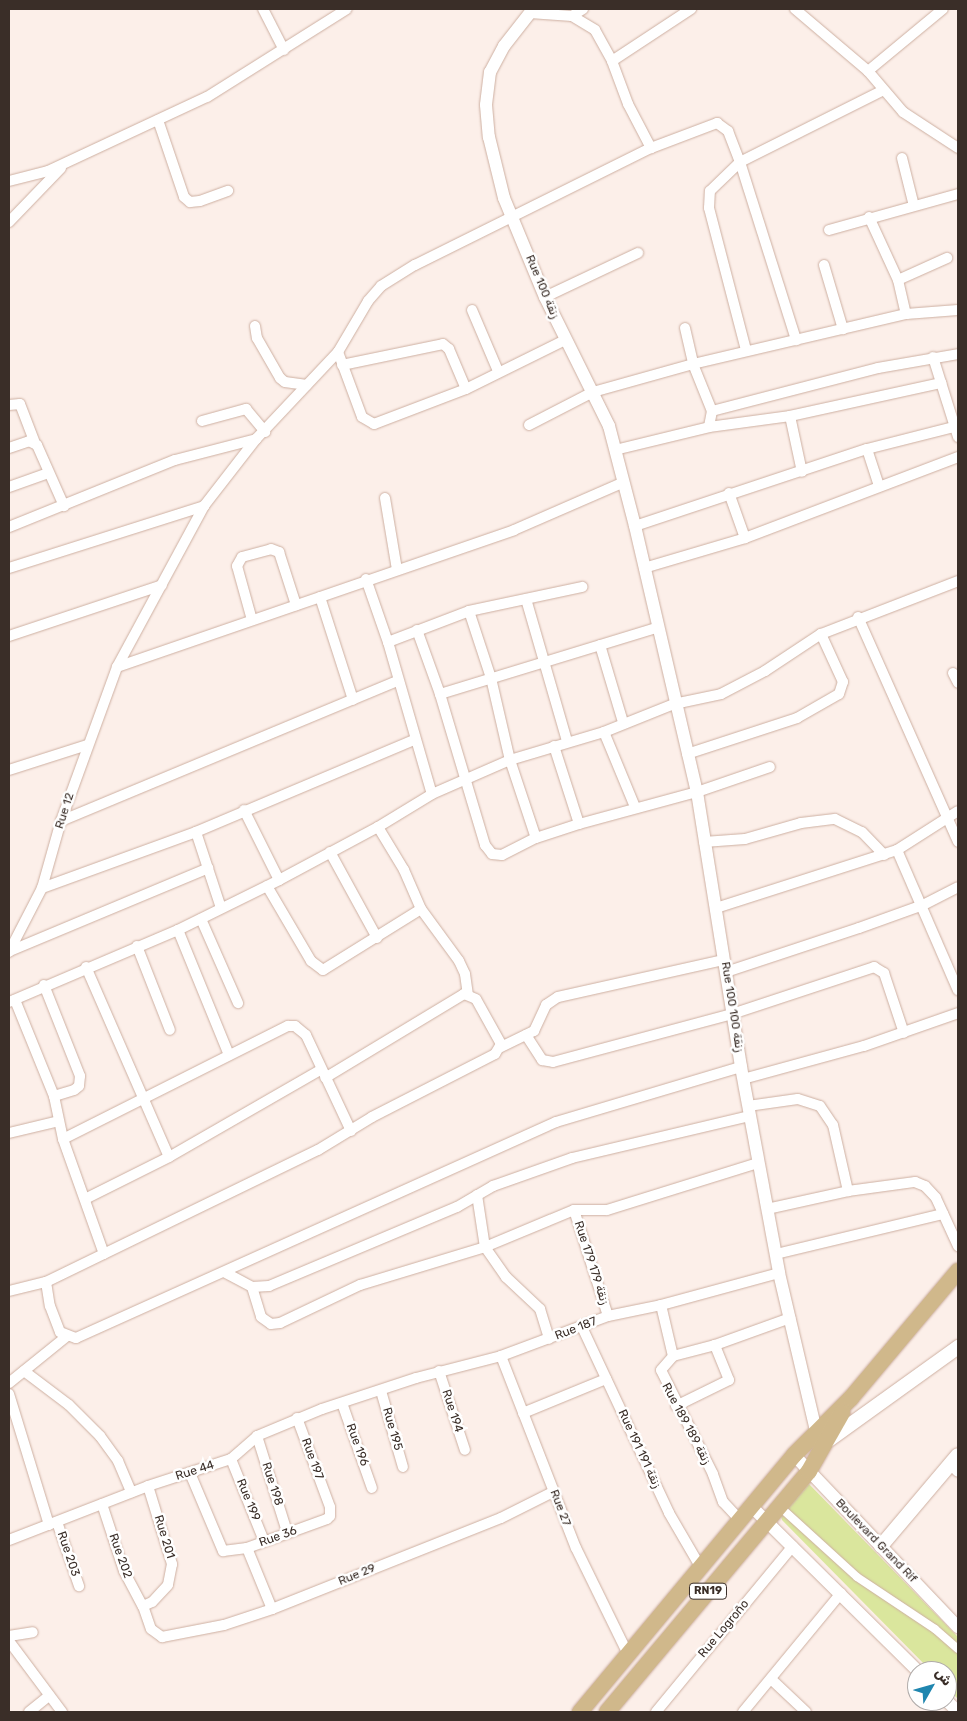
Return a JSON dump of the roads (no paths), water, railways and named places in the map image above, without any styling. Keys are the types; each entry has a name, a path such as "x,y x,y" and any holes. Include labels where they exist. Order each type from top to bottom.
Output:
{"main road":[{"name":"RN19","path":"607,1712 809,1471 821,1437 851,1398 958,1270"},
{"path":"821,1437 958,1347"},
{"name":"RN19","path":"580,1712 629,1656 794,1454 821,1437"},
{"path":"880,1546 956,1464"}],"street":[{"path":"263,9 284,50"},
{"path":"9,181 65,164 208,98 347,9"},
{"path":"572,16 583,9"},
{"path":"612,61 691,9"},
{"path":"796,9 868,71 882,91 910,118 958,148"},
{"path":"868,71 943,9"},
{"path":"532,11 572,16 595,30 612,61 628,104 651,148"},
{"name":"Rue 100 زنقة","path":"532,11 504,46 490,72 486,105 496,165 504,198 545,297 609,426 644,568"},
{"path":"746,350 708,198 716,184 740,162 882,91"},
{"path":"158,120 184,197 190,202 200,201 228,191"},
{"path":"9,527 175,460 256,439 265,432 338,352 368,301 380,286 513,216 651,148 718,123 728,130 740,162 796,340"},
{"path":"902,158 914,206"},
{"path":"9,222 65,164"},
{"path":"829,230 869,217 958,194"},
{"path":"869,217 898,280 906,314"},
{"path":"545,297 638,253"},
{"path":"898,280 947,258"},
{"path":"824,265 843,329"},
{"path":"472,310 498,371"},
{"path":"529,425 593,392 693,364 746,350 906,314 958,310"},
{"path":"255,326 257,338 280,378 285,382 307,385"},
{"path":"685,328 693,364 712,411 709,427"},
{"path":"338,352 362,417 374,424 466,389 498,371 565,340"},
{"path":"342,366 443,344 449,349 466,389"},
{"path":"712,411 933,357 958,354"},
{"path":"933,357 958,437"},
{"path":"615,450 709,427 790,416 941,383"},
{"path":"9,405 20,404 34,441 41,450 48,473 64,506"},
{"path":"202,421 246,409 265,432"},
{"path":"790,416 802,472"},
{"path":"635,526 729,493 802,472 867,449 954,426"},
{"name":"Rue 12","path":"11,946 42,888 61,821 87,745 117,667 204,506 256,439"},
{"path":"9,448 34,441"},
{"path":"867,449 879,485"},
{"path":"644,568 745,538 879,485 958,457"},
{"path":"9,487 48,473"},
{"path":"117,667 366,579 514,530 622,483"},
{"path":"729,493 745,538"},
{"path":"384,498 397,570"},
{"path":"9,568 204,506"},
{"path":"252,620 237,566 242,557 271,549 279,552 296,605"},
{"name":"Rue 100 زنقة 100","path":"644,568 656,628 697,792 742,1073 779,1272 821,1437"},
{"path":"366,579 388,642 414,740 432,794"},
{"path":"104,1254 63,1139 54,1096 12,1001 44,985 201,919 280,880 378,827 432,794 510,760 604,732 623,722 674,704 721,694 765,671 822,634 858,617 958,581"},
{"path":"9,636 162,585"},
{"path":"388,642 469,611 582,587"},
{"path":"320,596 353,700"},
{"path":"526,599 567,742"},
{"path":"469,611 491,678 510,760 536,838"},
{"path":"858,617 958,842"},
{"path":"440,694 544,660 656,628"},
{"path":"416,630 440,694 464,780 485,845 492,854 502,855 536,838 634,807 697,792 770,767"},
{"path":"687,754 797,718 839,694 843,682 822,634"},
{"path":"600,645 623,722"},
{"path":"953,673 958,683"},
{"path":"61,821 397,681"},
{"path":"604,732 634,807"},
{"path":"42,888 196,832 244,810 414,740"},
{"path":"9,770 87,745"},
{"path":"554,746 579,824"},
{"path":"244,810 280,880"},
{"path":"716,908 897,850 958,811"},
{"path":"704,842 745,839 801,824 835,819 862,832 884,855"},
{"path":"378,827 404,870 421,909 459,961 465,974 468,994 476,999 486,1014 501,1047"},
{"path":"196,832 221,908"},
{"path":"897,850 923,905 958,990"},
{"path":"330,852 377,938"},
{"path":"11,946 208,868"},
{"path":"267,886 310,961 319,969 330,968 421,909"},
{"path":"9,1291 46,1282 318,1150 495,1054 501,1047 538,1028 546,1005 558,997 725,966 923,905 958,887"},
{"path":"201,919 238,1002"},
{"path":"178,930 229,1056"},
{"path":"137,946 170,1030"},
{"path":"86,967 169,1157"},
{"path":"526,1035 546,1063 732,1014 877,967 887,979 904,1033"},
{"path":"44,985 80,1076 79,1086 74,1090 54,1096"},
{"path":"85,1199 169,1157 322,1074 456,998 468,994"},
{"path":"46,1282 50,1306 60,1332 76,1338 556,1122 904,1033 958,1013"},
{"path":"63,1139 144,1101 229,1056 295,1026 306,1035 322,1074 351,1131"},
{"path":"226,1272 252,1288 269,1286 458,1206 477,1195 572,1158 798,1099 820,1106 833,1125 848,1191"},
{"path":"9,1133 59,1121"},
{"path":"252,1288 262,1317 272,1324 280,1323 360,1285 485,1247 574,1210 607,1210 758,1163"},
{"path":"767,1209 848,1191 915,1182 932,1192 958,1246"},
{"path":"477,1195 485,1247 506,1277 540,1309 549,1339"},
{"name":"Rue 179 زنقة 179","path":"574,1210 608,1316"},
{"path":"776,1254 943,1214"},
{"name":"Rue 187","path":"378,1392 439,1371 501,1356 608,1316 661,1305 779,1272"},
{"path":"661,1305 673,1356 715,1345 790,1318"},
{"name":"Rue 191 زنقة 191","path":"582,1327 669,1514 700,1568"},
{"path":"9,1383 67,1336"},
{"path":"676,1406 729,1380 715,1345"},
{"name":"Rue 27","path":"501,1356 553,1492 588,1575 629,1656"},
{"name":"Rue 189 زنقة 189","path":"673,1356 662,1366 661,1375 713,1474 722,1502 740,1520"},
{"path":"24,1370 69,1405 100,1436 118,1461 131,1492"},
{"name":"Rue 194","path":"439,1371 465,1450"},
{"path":"523,1413 606,1379"},
{"name":"Rue 44","path":"9,1540 131,1492 231,1459 257,1436 297,1418 378,1392"},
{"name":"Rue 195","path":"378,1392 403,1467"},
{"name":"Rue 203","path":"9,1394 53,1523 79,1586"},
{"name":"Rue 196","path":"342,1403 372,1488"},
{"name":"Rue 197","path":"297,1418 327,1499"},
{"name":"Rue 198","path":"257,1436 288,1532"},
{"name":"Boulevard Grand Rif","path":"794,1454 958,1627"},
{"name":"Rue 199","path":"231,1459 264,1541"},
{"name":"Rue 36","path":"190,1473 214,1536 223,1551 247,1548 327,1519 331,1512 327,1499"},
{"name":"Rue 201","path":"143,1606 165,1589 172,1564 148,1486"},
{"name":"Rue 29","path":"143,1606 155,1634 162,1637 194,1632 272,1609 501,1518 553,1492"},
{"name":"Rue 202","path":"102,1504 124,1571 143,1606"},
{"path":"751,1506 908,1661"},
{"path":"779,1506 857,1577 935,1629 958,1649"},
{"name":"Rue Logroño","path":"656,1712 793,1546"},
{"path":"247,1548 272,1609"},
{"path":"743,1712 841,1593"},
{"path":"9,1636 33,1632"},
{"path":"9,1640 62,1712"},
{"path":"771,1678 806,1712"},
{"path":"29,1712 49,1696"}]}
